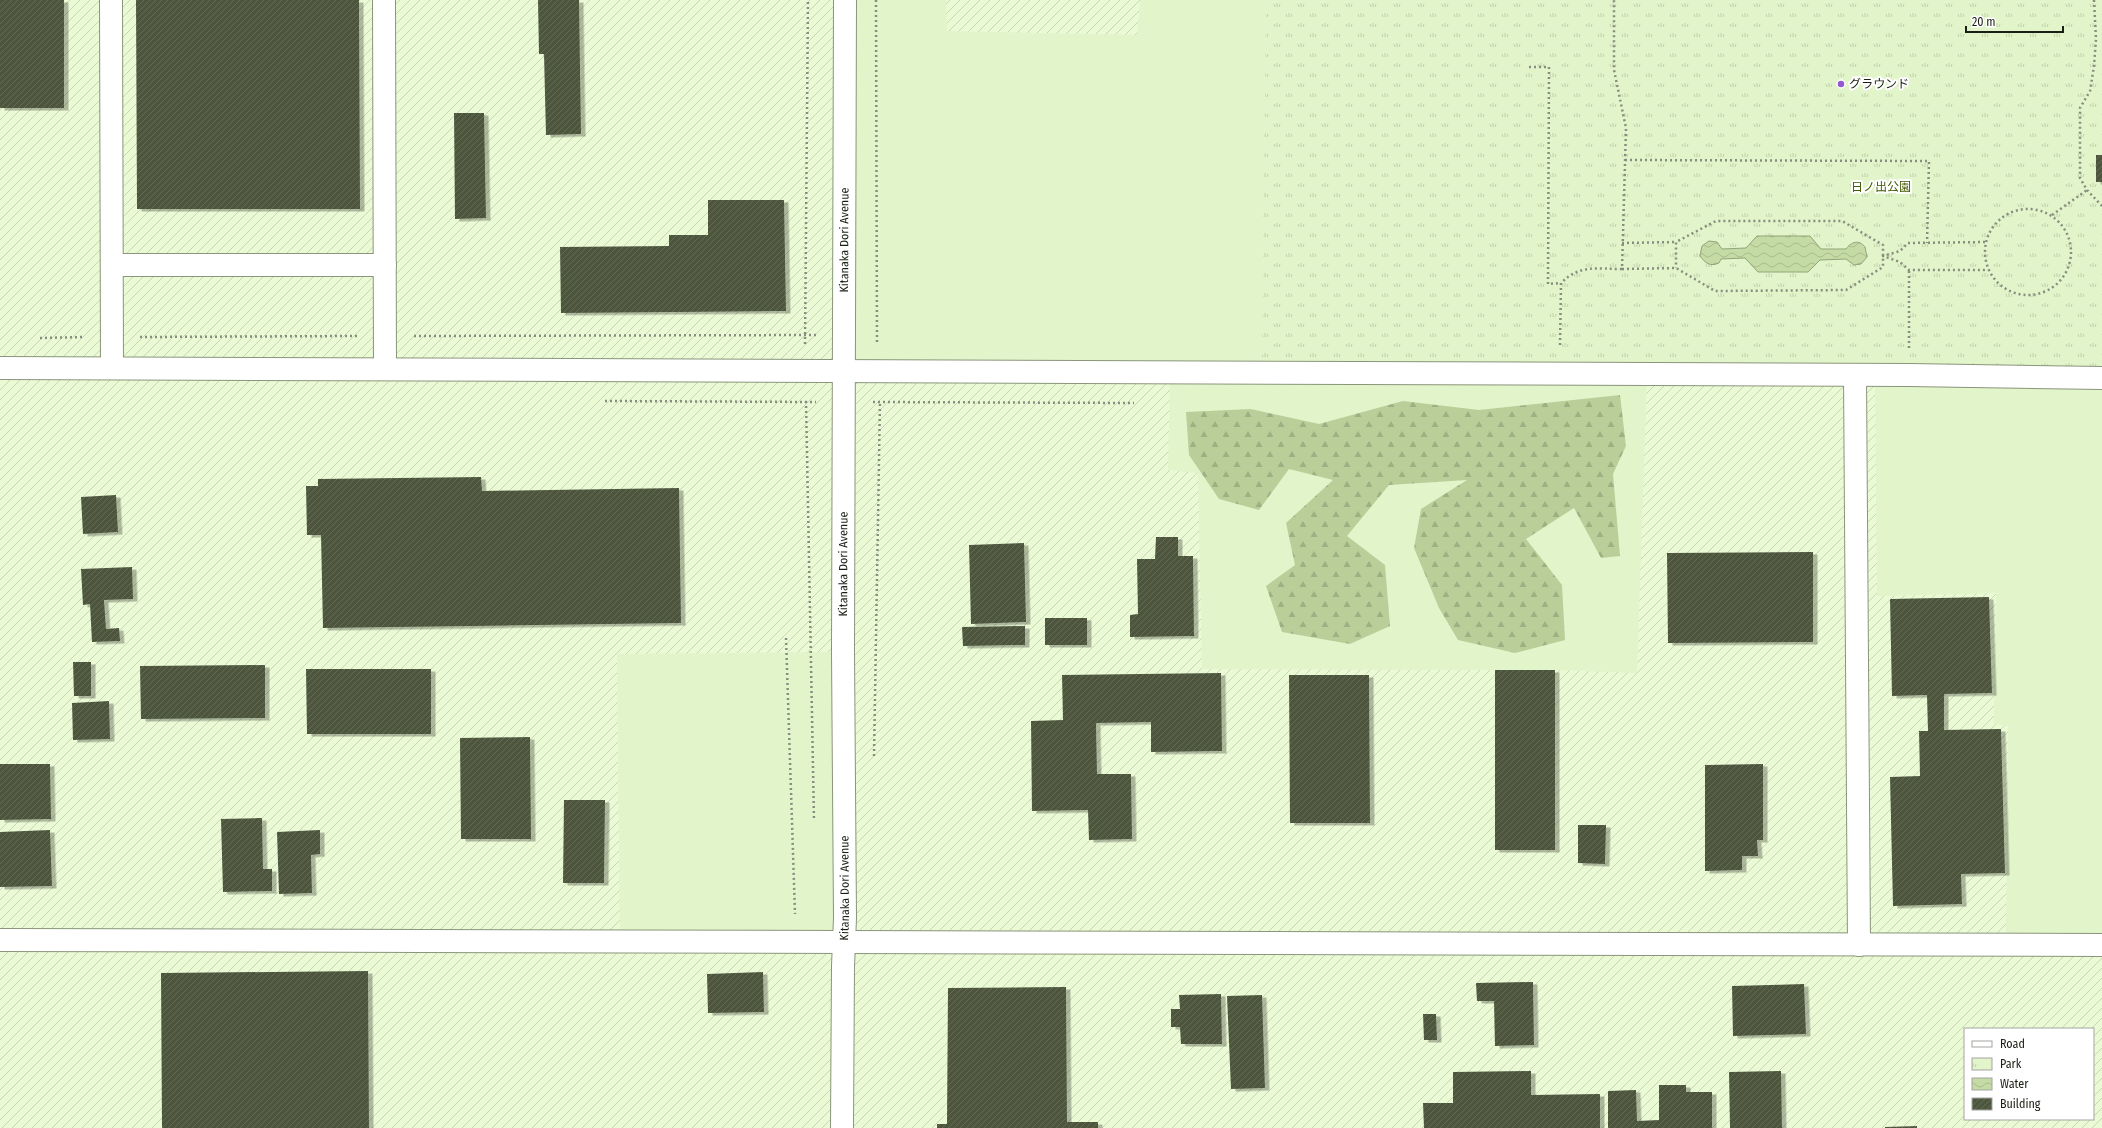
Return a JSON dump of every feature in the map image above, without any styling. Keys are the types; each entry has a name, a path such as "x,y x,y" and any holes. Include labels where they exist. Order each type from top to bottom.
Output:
{"street":[{"path":"112,0 112,368"},
{"path":"384,0 385,369"},
{"name":"Kitanaka Dori Avenue","path":"842,1128 844,943 845,0"},
{"path":"112,265 385,265"},
{"path":"0,368 1909,375 2102,378"},
{"path":"1855,375 1859,945"},
{"path":"0,940 2102,945"}],"path":[{"path":"808,0 806,371 814,822"},
{"path":"876,0 877,349"},
{"path":"1614,0 1614,70 1626,128 1622,269"},
{"path":"2094,0 2096,39 2094,66 2090,91 2080,108 2080,178 2087,190 2102,206"},
{"path":"1529,67 1549,67 1548,284 1561,283 1570,274 1583,269 1676,268 1715,291 1846,290 1883,267 1883,244 1842,221 1716,221 1676,242 1622,243"},
{"path":"1625,160 1928,161 1927,243"},
{"path":"2052,215 2087,190"},
{"path":"2025,208 2039,210 2052,215 2062,225 2069,237 2072,251 2069,266 2063,279 2051,289 2038,295 2023,296 2009,292 1997,282 1988,270 1984,256 1985,242 1991,229 2000,219 2012,212 2025,208"},
{"path":"1676,242 1676,268"},
{"path":"1883,256 1900,251 1908,243 1985,242"},
{"path":"1883,256 1900,262 1908,270 1988,270"},
{"path":"1908,270 1909,375"},
{"path":"1560,374 1561,283"},
{"path":"1557,348 1565,348"},
{"path":"1908,348 1916,348"},
{"path":"786,638 796,942"}],"shaded area":[{"path":"0,0 2102,0 2102,1128 0,1128"}],"green space":[{"path":"845,0 946,0 947,31 1137,35 1140,0 1266,0 1262,372 1647,374 1637,673 1555,670 1202,669 1198,473 1168,470 1170,372 844,371"},
{"name":"日ノ出公園","path":"1266,0 2102,0 2102,378 1262,372"},
{"path":"1875,375 2102,378 2102,945 2006,945 2008,726 1994,724 1996,593 1877,596"},
{"path":"1620,395 1626,446 1613,474 1620,556 1601,558 1574,508 1526,539 1562,585 1565,640 1515,653 1458,640 1439,608 1414,548 1421,509 1467,480 1389,485 1347,536 1385,565 1390,626 1350,644 1282,632 1266,586 1295,565 1286,523 1333,480 1289,469 1259,510 1219,499 1189,455 1186,412 1251,409 1319,424 1403,401 1479,410"},
{"path":"843,652 844,943 620,942 617,654"}],"water":[{"path":"1757,236 1810,236 1821,249 1846,249 1853,243 1858,242 1865,247 1867,257 1861,264 1854,265 1846,259 1820,260 1808,272 1758,272 1745,258 1721,259 1719,263 1713,265 1704,261 1700,256 1702,246 1709,241 1717,242 1722,249 1746,248"}],"building":[{"path":"0,0 64,0 64,108 0,108"},
{"path":"136,0 359,0 360,209 137,209"},
{"path":"538,0 579,0 581,134 546,135 544,54 539,54"},
{"path":"454,113 484,113 486,218 455,219"},
{"path":"2096,155 2102,155 2102,182 2096,182"},
{"path":"708,200 784,200 786,311 561,313 560,247 669,246 669,235 708,235"},
{"path":"481,477 482,491 679,488 681,623 323,628 321,535 307,535 306,486 318,486 318,479"},
{"path":"116,495 118,532 83,534 81,497"},
{"path":"1156,537 1178,537 1178,556 1193,556 1194,636 1130,637 1130,615 1138,614 1137,559 1155,559"},
{"path":"1024,543 1026,622 971,624 969,545"},
{"path":"1813,552 1813,642 1668,643 1667,553"},
{"path":"132,567 133,599 104,600 106,629 119,628 120,641 92,642 90,604 83,605 81,569"},
{"path":"1989,597 1992,693 1944,694 1944,730 2001,729 2005,873 1961,874 1962,904 1893,906 1890,777 1920,776 1919,731 1928,731 1927,695 1892,696 1890,599"},
{"path":"1045,618 1087,618 1087,645 1045,645"},
{"path":"1025,626 1025,645 963,646 962,627"},
{"path":"73,662 91,662 91,696 74,696"},
{"path":"265,665 265,718 141,719 140,666"},
{"path":"306,669 431,669 431,734 307,734"},
{"path":"1495,670 1555,670 1555,850 1495,850"},
{"path":"1221,673 1222,751 1151,752 1151,722 1096,723 1097,774 1131,774 1132,839 1089,840 1088,810 1032,811 1031,721 1063,720 1062,675"},
{"path":"1289,675 1369,675 1370,823 1290,823"},
{"path":"109,701 110,739 73,740 72,703"},
{"path":"530,737 531,839 461,839 460,738"},
{"path":"0,764 50,764 51,819 0,820"},
{"path":"1763,764 1763,840 1757,840 1758,856 1742,856 1742,870 1705,871 1705,765"},
{"path":"564,800 605,800 604,883 563,883"},
{"path":"262,818 263,869 272,869 272,891 223,892 221,819"},
{"path":"1578,825 1606,825 1605,864 1578,863"},
{"path":"50,830 52,886 0,887 0,832"},
{"path":"320,830 320,854 311,855 312,893 279,894 277,832"},
{"path":"368,971 369,1128 162,1128 161,973"},
{"path":"763,972 764,1012 708,1013 707,974"},
{"path":"1533,982 1534,1045 1495,1046 1494,1001 1477,1001 1476,983"},
{"path":"1804,984 1806,1034 1733,1036 1732,986"},
{"path":"1066,987 1067,1122 1098,1122 1098,1128 937,1128 937,1124 947,1124 948,988"},
{"path":"1221,994 1222,1044 1181,1044 1180,1027 1171,1027 1171,1009 1180,1009 1179,995"},
{"path":"1262,995 1265,1088 1231,1089 1227,996"},
{"path":"1423,1014 1436,1014 1437,1040 1424,1040"},
{"path":"1531,1071 1531,1095 1600,1094 1600,1128 1424,1128 1423,1103 1453,1103 1453,1072"},
{"path":"1781,1071 1782,1128 1730,1128 1729,1072"},
{"path":"1659,1085 1686,1085 1686,1092 1712,1092 1712,1128 1608,1128 1608,1091 1636,1090 1637,1121 1659,1120"},
{"path":"1917,1126 1917,1128 1885,1128 1885,1127"}],"place":[{"name":"グラウンド","path":"1841,84"}]}
